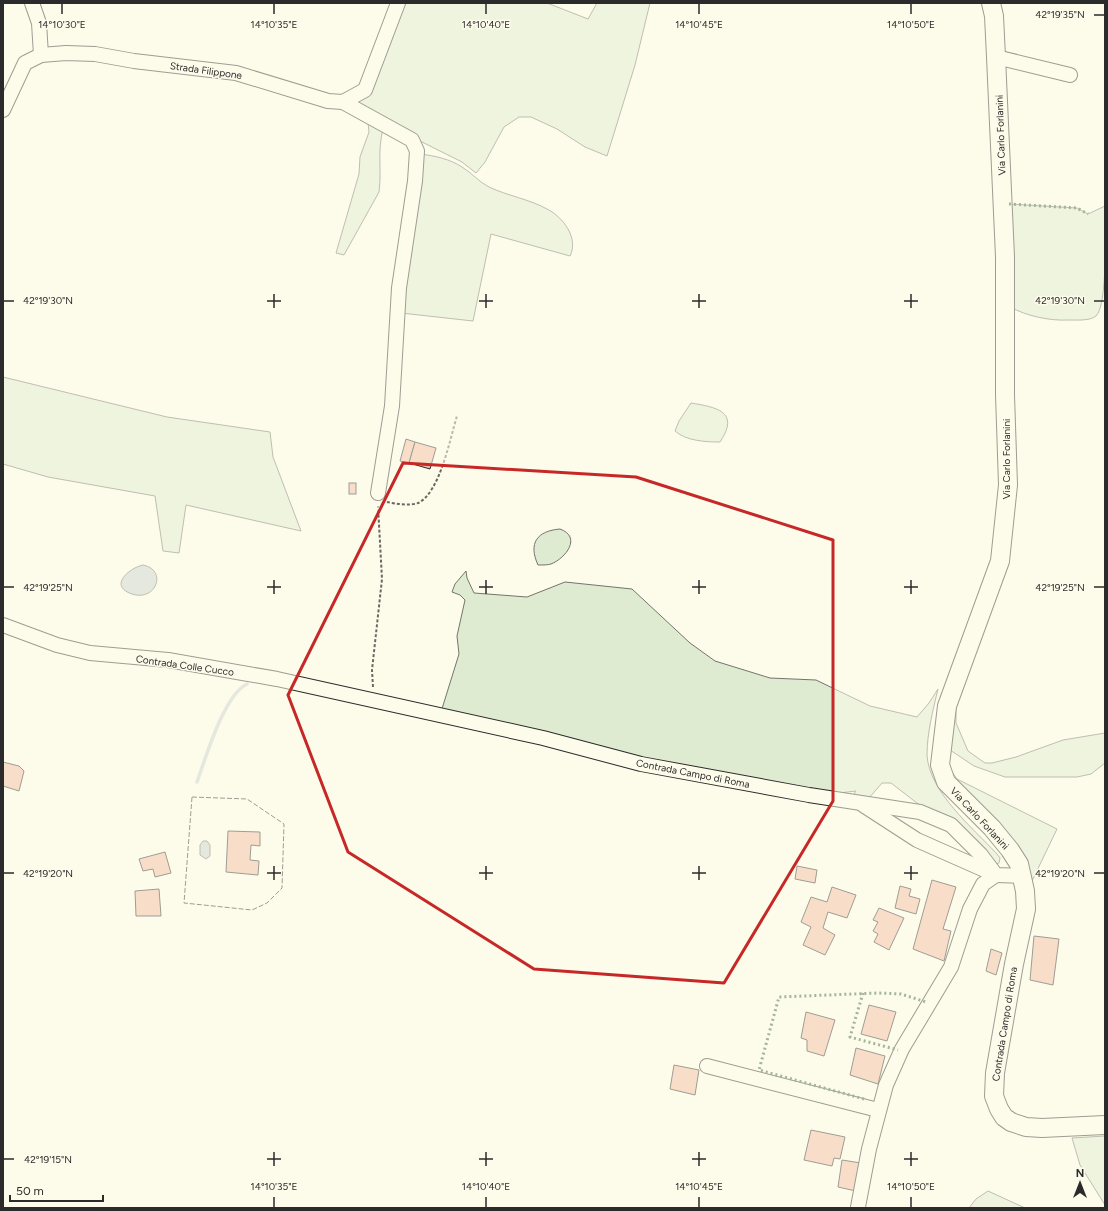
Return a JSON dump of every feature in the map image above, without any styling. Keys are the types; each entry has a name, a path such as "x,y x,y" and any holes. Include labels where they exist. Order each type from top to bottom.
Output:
{"main road":[{"name":"Via Carlo Forlanini","path":"992,3 994,16 1005,256 1005,395 1008,485 1000,561 947,706 940,765 946,782 992,828 1010,850 1019,864 1022,876"},
{"name":"Contrada Campo di Roma","path":"1022,876 1026,909 1011,979 995,1073 994,1096 1004,1117 1011,1122 1026,1127 1042,1128 1105,1125"}],"street":[{"path":"32,3 39,23 41,55"},
{"path":"343,102 365,90 398,3"},
{"name":"Strada Filippone","path":"3,110 25,63 41,55 66,53 95,54 134,61 236,73 328,101 343,102"},
{"path":"996,57 1070,75"},
{"path":"343,102 412,140 417,151 415,181 399,288 392,406 378,496"},
{"name":"Contrada Colle Cucco","path":"3,625 57,645 90,653 168,660 277,679 371,700"},
{"name":"Contrada Campo di Roma","path":"371,700 544,738 641,764 802,794 920,812 951,825 981,855 996,875"},
{"path":"858,802 898,830 917,840 996,875 1022,876"},
{"path":"858,1207 878,1110 886,1085 902,1049 951,967 970,909 983,884 996,875"},
{"path":"707,1066 878,1110"}],"path":[{"path":"371,700 372,670 382,579 378,496 404,504 417,504 425,499 434,486 457,416"}],"highlighted area":[{"path":"403,463 636,477 833,540 833,801 724,983 534,969 348,852 288,695"}],"green space":[{"path":"401,3 547,3 588,19 597,3 650,3 635,65 607,156 585,147 557,129 531,117 519,117 504,127 485,162 476,173 462,162 390,126 356,104 364,95"},
{"path":"368,123 383,129 380,146 379,192 344,255 336,253 359,174 360,157 369,132"},
{"path":"421,154 437,157 457,164 489,187 540,206 559,217 571,235 572,249 570,256 491,234 473,321 401,313"},
{"path":"1009,204 1077,208 1088,214 1105,206 1104,282 1100,309 1096,316 1083,320 1054,320 1031,315 1010,307"},
{"path":"3,377 167,417 270,432 273,457 301,531 186,505 179,553 163,551 155,496 48,477 3,464"},
{"path":"691,403 709,406 722,412 726,417 728,423 726,432 720,442 690,439 675,431 679,421"},
{"path":"560,529 567,533 570,537 571,542 566,552 557,561 551,564 538,565 534,550 535,544 540,535 545,532"},
{"path":"466,571 467,578 474,593 527,597 565,582 632,589 690,643 715,661 770,678 816,680 870,706 917,717 938,689 928,738 927,755 930,769 935,782 944,796 954,809 997,854 1000,858 999,863 996,864 891,783 882,783 869,798 852,797 856,791 839,793 650,761 441,712 459,654 457,636 465,600 460,595 452,592 455,584"},
{"path":"983,627 956,707 956,723 968,751 985,763 992,763 1016,757 1063,740 1105,733 1105,763 1091,774 1077,777 1005,777 974,766 944,746 958,692"},
{"path":"944,747 947,765 957,779 1057,829 1032,881 1026,880 1015,852 954,785 947,774 942,755"},
{"path":"1105,1136 1105,1205 1080,1165 1072,1138"},
{"path":"988,1191 1025,1208 969,1208 976,1199"}],"shaded area":[{"path":"143,565 151,568 157,578 153,590 147,594 140,595 125,591 121,582 123,578 127,573"},
{"path":"203,841 207,841 210,845 210,856 206,859 200,855 200,845"}],"building":[{"path":"406,439 415,442 409,463 400,461"},
{"path":"415,442 436,448 430,469 409,463"},
{"path":"349,483 356,483 356,494 349,494"},
{"path":"3,762 19,766 24,771 19,791 3,786"},
{"path":"228,831 260,832 260,846 251,845 250,860 259,861 258,875 226,872"},
{"path":"165,852 171,873 155,877 153,869 143,871 139,859"},
{"path":"797,866 817,870 815,883 795,879"},
{"path":"932,880 956,887 943,929 951,931 944,961 913,949"},
{"path":"900,886 911,889 909,896 920,899 916,914 895,908"},
{"path":"832,887 856,895 847,918 828,912 823,928 835,935 825,955 803,945 811,927 801,922 811,897 827,902"},
{"path":"159,889 161,916 136,916 135,891"},
{"path":"879,908 904,918 889,950 874,942 878,934 873,931 878,922 873,920"},
{"path":"1034,936 1059,939 1053,985 1030,980"},
{"path":"991,949 1002,953 996,975 986,971"},
{"path":"869,1005 896,1012 887,1041 861,1034"},
{"path":"806,1012 835,1020 824,1056 807,1051 807,1040 801,1038"},
{"path":"856,1048 885,1056 878,1084 850,1075"},
{"path":"674,1065 699,1070 695,1095 670,1089"},
{"path":"811,1130 845,1137 840,1159 834,1158 832,1166 804,1160"},
{"path":"842,1160 861,1163 856,1191 838,1187"}],"waterway":[{"path":"197,782 223,713 239,690 247,684"}],"hedge":[{"path":"1009,204 1077,208 1088,214"},
{"path":"863,993 850,1037 898,1050"},
{"path":"864,1099 759,1070 779,997 878,993 901,994 926,1002"}],"fence":[{"path":"192,797 247,799 284,824 282,888 267,903 252,910 184,903 192,797"}]}
